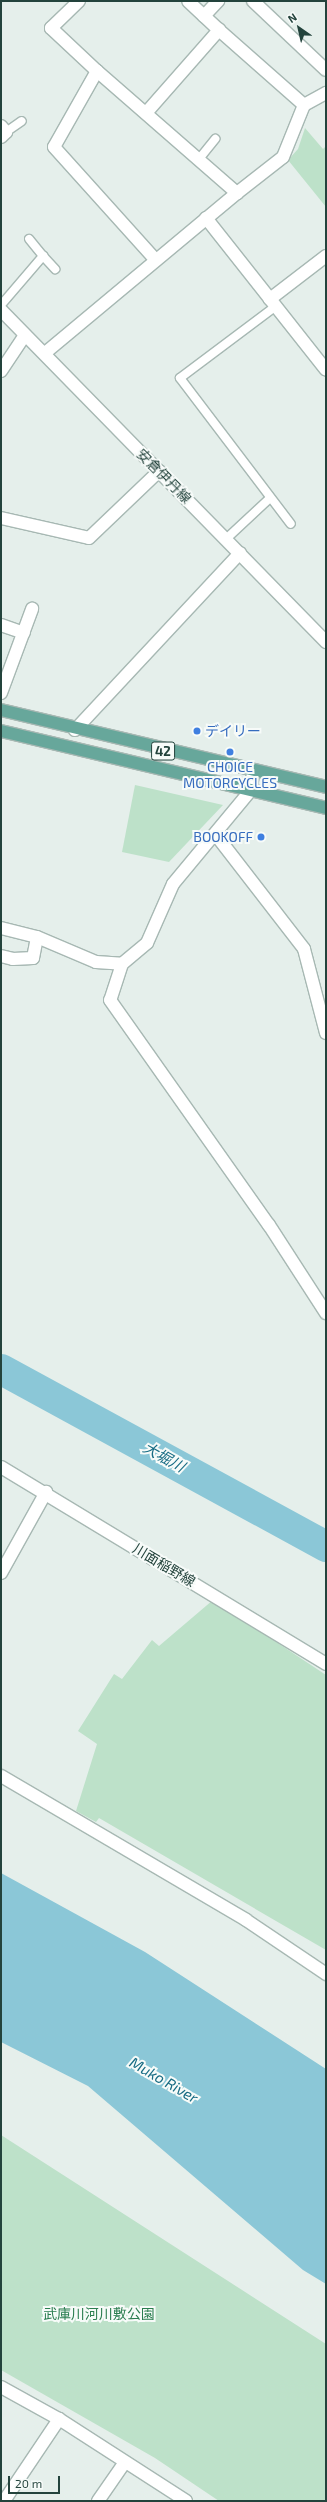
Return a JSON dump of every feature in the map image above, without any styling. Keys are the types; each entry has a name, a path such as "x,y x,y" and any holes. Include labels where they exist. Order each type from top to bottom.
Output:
{"main road":[{"name":"42","path":"1,710 76,730 253,772 326,787"},
{"name":"42","path":"1,731 326,808"}],"street":[{"path":"78,1 51,28 97,71 237,193"},
{"path":"188,1 304,105"},
{"path":"204,16 218,1"},
{"path":"253,1 326,70"},
{"path":"146,113 219,30"},
{"path":"97,71 54,147 155,259"},
{"path":"45,353 155,259 283,157 304,105 326,94"},
{"path":"206,218 326,370"},
{"path":"273,302 326,256"},
{"name":"安倉伊丹線","path":"1,310 45,353 326,642"},
{"path":"1,371 25,335"},
{"path":"1,518 89,538 159,471"},
{"path":"76,730 240,553"},
{"path":"1,693 32,609"},
{"path":"1,625 24,633"},
{"path":"253,772 251,790 216,835 185,866 173,884 147,943 122,964 110,1000 269,1225 326,1313"},
{"path":"216,835 304,949 326,1033"},
{"path":"1,928 37,936 96,962 122,964"},
{"path":"1,956 13,959 33,958 37,936"},
{"name":"川面稲野線","path":"1,1467 46,1492 326,1664"},
{"path":"1,1573 46,1492"},
{"path":"1,1776 246,1920 326,1974"},
{"path":"1,2387 60,2420 186,2501"},
{"path":"4,2501 60,2420"},
{"path":"98,2501 125,2462"}],"lane":[{"path":"3,132 22,121"},
{"path":"199,159 215,139"},
{"path":"29,239 55,269"},
{"path":"1,305 43,256"},
{"path":"273,302 180,378 291,524"},
{"path":"226,539 270,498"}],"green space":[{"path":"305,128 323,149 326,146 326,207 288,160 298,149"},
{"path":"135,785 223,805 169,862 122,852"},
{"path":"213,1600 326,1675 326,1950 99,1818 96,1822 76,1811 97,1744 78,1731 114,1674 122,1679 152,1640 159,1646"},
{"name":"武庫川河川敷公園","path":"1,2135 326,2344 326,2501 219,2501 155,2458 1,2370"}],"water":[{"name":"Muko River","path":"1,1873 145,1952 326,2069 326,2284 303,2270 88,2086 1,2042"}],"waterway":[{"name":"大堀川","path":"1,1369 326,1546"}],"place":[{"name":"デイリー","path":"197,731"},
{"name":"CHOICE MOTORCYCLES","path":"230,752"},
{"name":"BOOKOFF","path":"261,837"}]}
